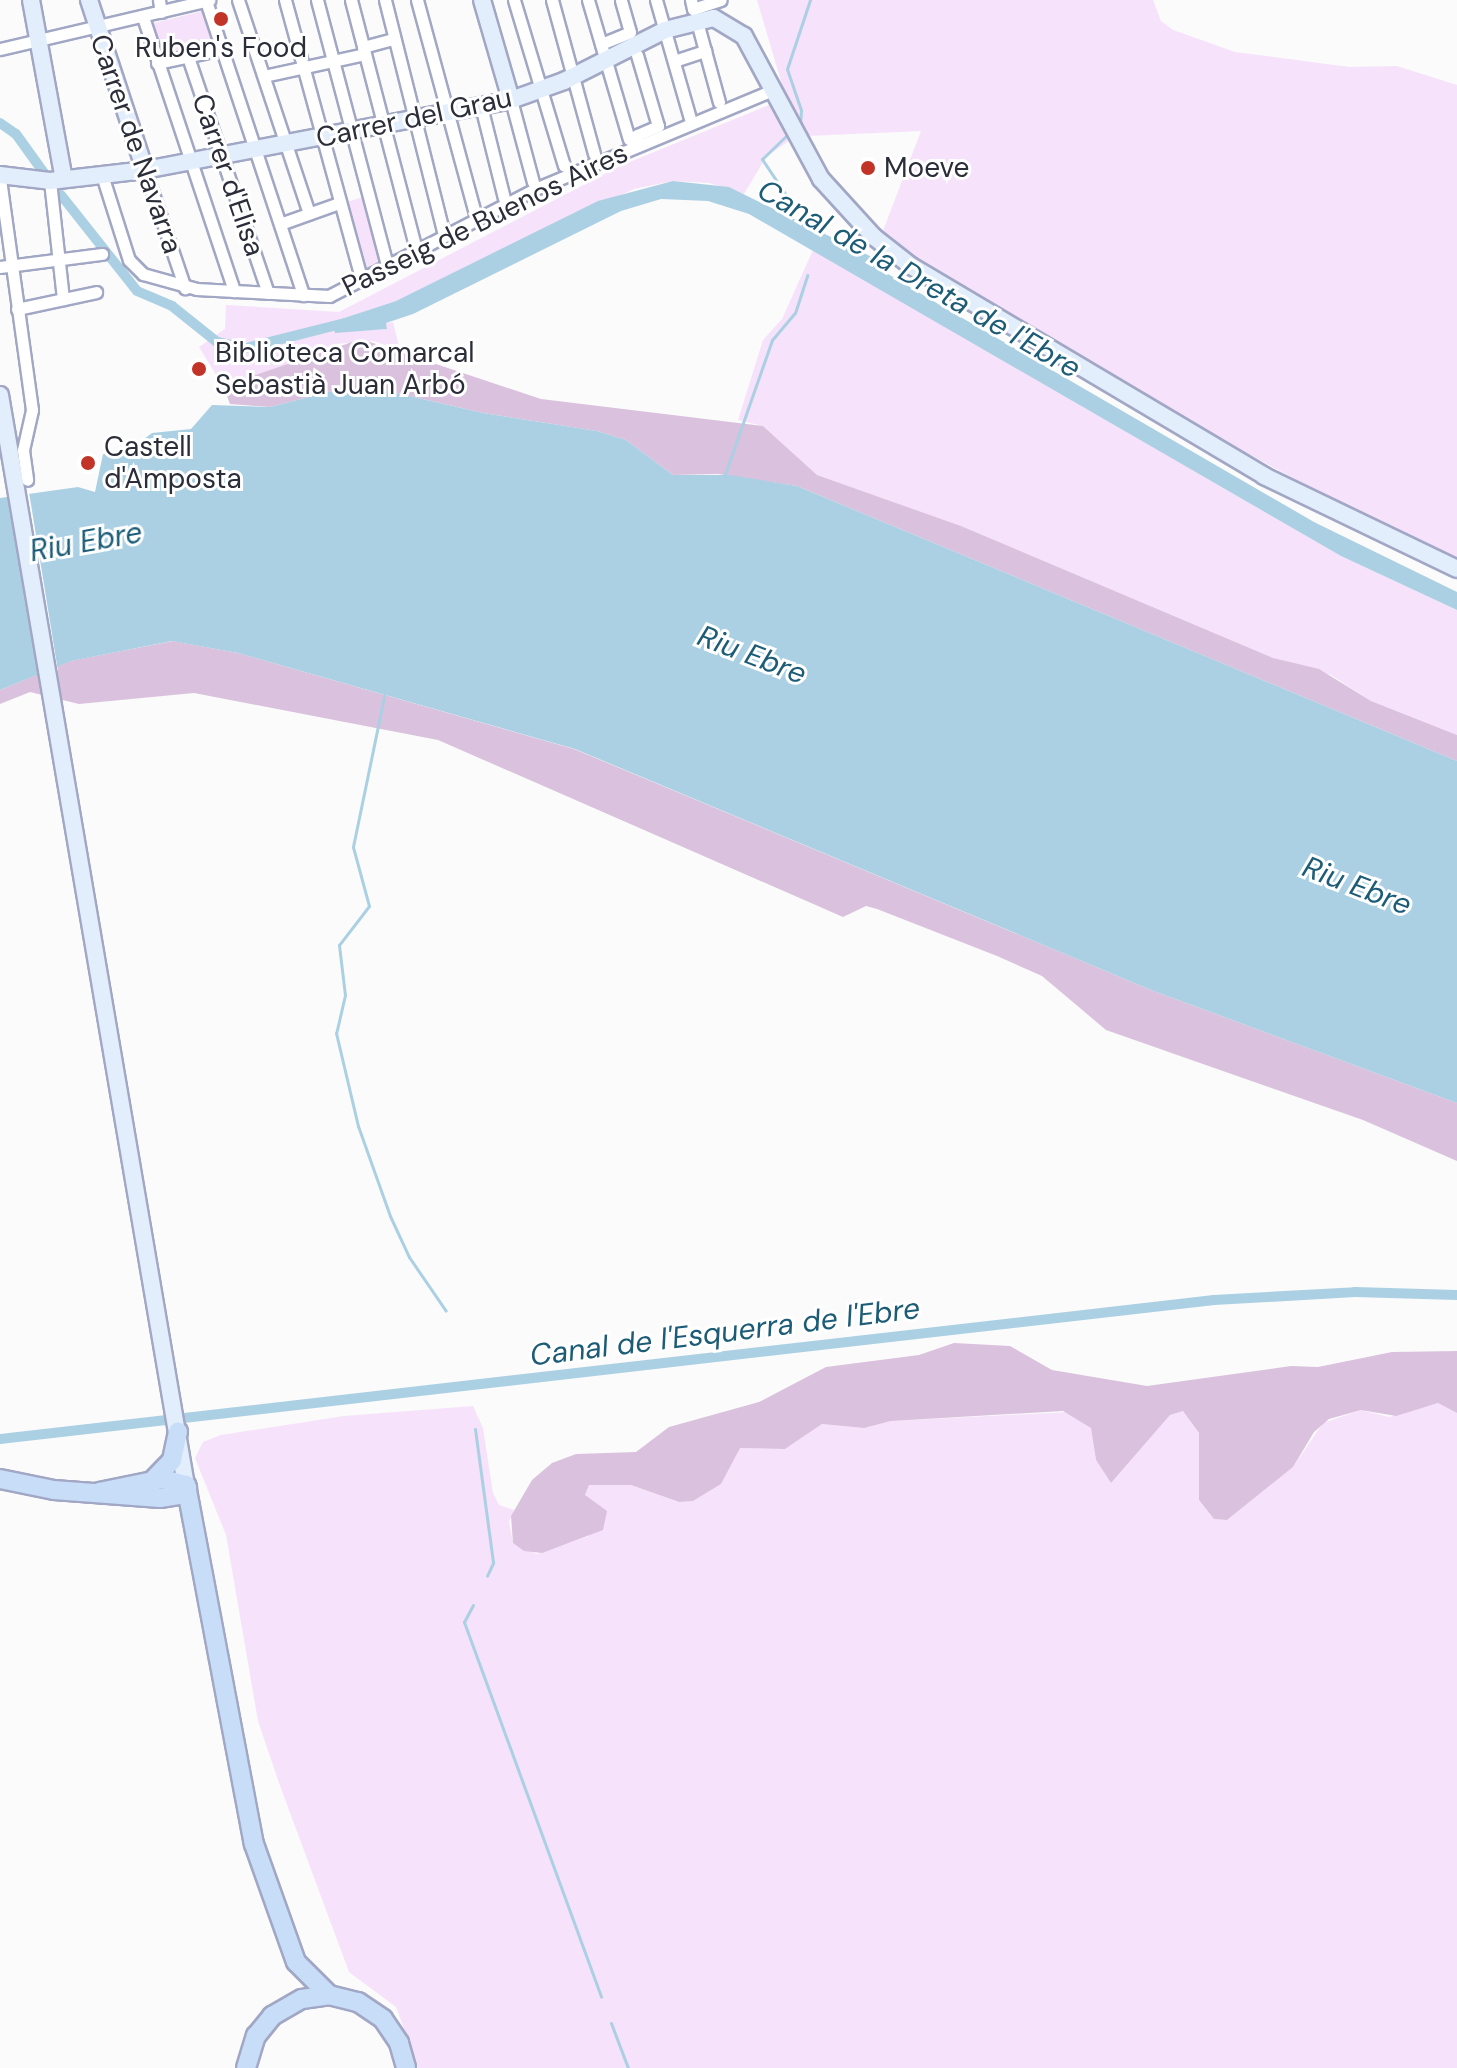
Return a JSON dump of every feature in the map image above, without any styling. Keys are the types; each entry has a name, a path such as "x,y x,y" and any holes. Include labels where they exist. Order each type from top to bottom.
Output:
{"main road":[{"path":"161,1487 178,1430"},
{"path":"0,1479 99,1492 187,1487 250,1828 296,1962 294,2002"},
{"path":"161,1487 183,1516 196,1541"},
{"path":"296,1962 329,1995"},
{"path":"246,2068 263,2025 294,2002 329,1995 358,2002 383,2019 399,2043 406,2068"}],"street":[{"path":"31,0 57,180 58,259 63,299"},
{"name":"Carrer de Navarra","path":"89,0 185,288"},
{"path":"0,49 143,17 160,6 208,0 303,295"},
{"path":"238,0 309,213"},
{"path":"285,0 362,282"},
{"path":"317,0 388,268"},
{"path":"351,0 417,253"},
{"path":"385,0 443,231"},
{"path":"417,0 475,214"},
{"path":"482,0 533,182"},
{"path":"514,0 564,166"},
{"path":"552,0 594,154"},
{"path":"588,0 632,142"},
{"path":"604,52 630,32 621,0"},
{"path":"656,0 691,122"},
{"path":"692,4 721,0"},
{"path":"143,17 234,291"},
{"name":"Carrer del Grau","path":"0,177 57,180 145,170 255,152 511,100 573,76 604,52 665,30 714,18 734,25 744,36 771,91"},
{"path":"699,29 719,102"},
{"path":"264,76 333,61 393,39"},
{"path":"157,63 222,49"},
{"path":"674,61 705,51"},
{"path":"632,142 637,135 658,126 637,55"},
{"name":"Carrer d'Elisa","path":"188,57 268,293"},
{"path":"771,91 821,179 874,237 911,266 1264,476 1457,569"},
{"name":"Passeig de Buenos Aires","path":"102,175 129,260 143,274 185,288 338,295 535,189 632,142 771,91"},
{"path":"481,106 504,198"},
{"path":"0,177 6,266 17,309 32,410 23,450 23,485"},
{"path":"280,224 339,203"},
{"path":"6,266 102,254"},
{"path":"17,309 96,292"},
{"path":"0,395 23,485 54,703 187,1487"}],"shaded area":[{"path":"757,0 1153,0 1161,21 1173,30 1235,52 1349,67 1397,66 1457,85 1457,558 1380,525 1138,394 881,236 921,131 807,136 786,98"},
{"path":"203,11 215,46 161,59 150,24"},
{"path":"769,105 790,140 766,157 744,194 709,183 673,181 634,189 396,301 332,322 335,332 386,329 386,323 393,322 400,351 374,341 335,344 276,372 223,386 199,347 225,329 226,305 339,312 620,166"},
{"path":"366,196 384,266 364,276 344,203"},
{"path":"813,250 1341,556 1457,610 1457,735 1371,701 1331,675 1273,658 961,526 817,475 763,426 738,420 763,340 782,319"},
{"path":"361,339 541,399 763,426 817,475 961,526 1273,658 1319,669 1371,701 1457,735 1457,761 797,486 718,474 673,475 626,440 597,431 483,413 375,388 332,391 270,407 230,404 223,386"},
{"path":"173,641 238,653 574,749 1151,990 1457,1103 1457,1161 1363,1120 1106,1030 1042,976 997,956 866,906 843,917 438,740 194,693 79,704 30,692 0,704 0,690 70,661"},
{"path":"954,1343 1010,1346 1052,1370 1147,1386 1291,1366 1318,1367 1392,1352 1457,1351 1457,1413 1438,1403 1396,1416 1361,1410 1329,1419 1314,1432 1293,1467 1227,1520 1214,1519 1199,1500 1199,1433 1183,1411 1170,1415 1111,1483 1096,1460 1091,1428 1063,1411 891,1421 864,1428 822,1424 785,1449 740,1448 721,1484 693,1501 679,1502 631,1485 589,1485 585,1495 607,1511 603,1530 542,1553 524,1551 513,1543 511,1516 532,1480 552,1463 576,1454 636,1452 669,1427 759,1402 826,1367 919,1355"},
{"path":"1438,1403 1457,1413 1457,2068 418,2068 396,2007 349,1972 279,1783 258,1721 226,1535 195,1458 203,1442 221,1435 344,1416 473,1406 483,1428 493,1493 499,1505 514,1510 509,1522 513,1543 537,1554 589,1536 590,1501 585,1495 589,1485 631,1485 678,1502 693,1501 721,1484 739,1448 785,1449 822,1424 864,1428 891,1421 1070,1412 1091,1428 1096,1460 1111,1483 1170,1415 1183,1411 1199,1433 1199,1500 1214,1519 1227,1520 1293,1467 1323,1423 1361,1410 1389,1417"}],"water":[{"path":"673,181 729,187 874,258 890,268 888,274 1314,522 1457,592 1457,610 1341,556 749,214 708,201 661,199 621,211 413,314 386,323 387,329 335,333 332,322 396,301 598,201"},
{"name":"Riu Ebre","path":"375,388 483,413 597,431 626,440 673,475 730,475 797,486 1457,761 1457,1103 1151,990 575,749 238,653 172,641 71,661 0,690 0,498 78,487 95,492 103,454 124,454 152,433 191,429 212,405 270,407 332,391"}],"pier":[{"path":"29,492 58,671 40,678 11,494"}],"waterway":[{"path":"800,125 801,110 787,69 810,0"},
{"name":"Canal de la Dreta de l'Ebre","path":"0,123 16,134 44,173"},
{"path":"788,134 762,159 792,204"},
{"name":"Canal de la Dreta de l'Ebre","path":"61,195 137,291 172,306 217,342 246,348 345,323"},
{"path":"724,477 772,340 795,313 807,275"},
{"path":"385,692 353,847 369,906 339,945 345,995 336,1033 358,1126 390,1216 409,1257 446,1311"},
{"name":"Canal de l'Esquerra de l'Ebre","path":"0,1439 1214,1300 1355,1292 1457,1295"},
{"path":"475,1429 493,1563 487,1576"},
{"path":"473,1605 464,1622 601,1997"},
{"path":"611,2023 628,2068"}],"place":[{"name":"Ruben's Food","path":"221,19"},
{"name":"Moeve","path":"868,168"},
{"name":"Biblioteca Comarcal Sebastià Juan Arbó","path":"199,369"},
{"name":"Castell d'Amposta","path":"88,463"}]}
